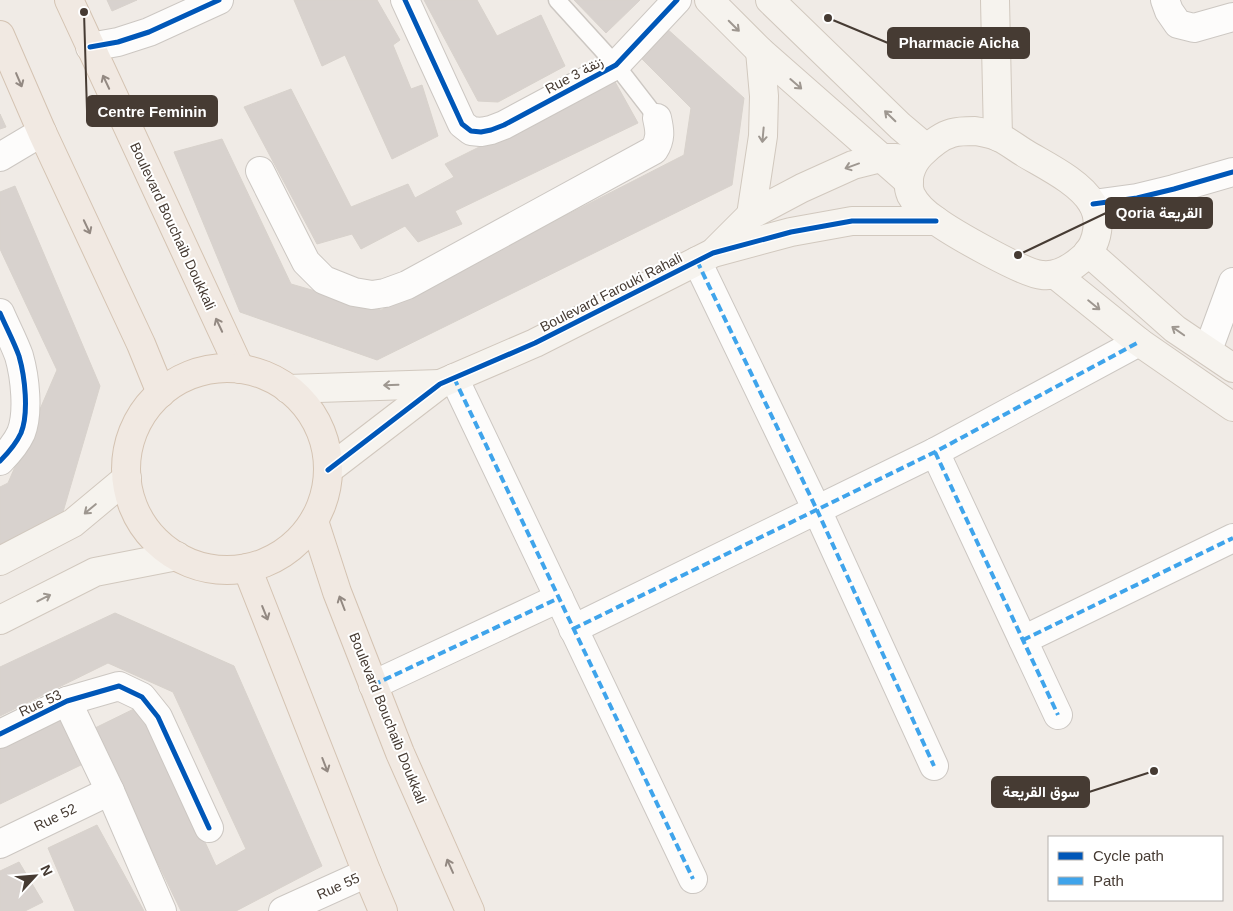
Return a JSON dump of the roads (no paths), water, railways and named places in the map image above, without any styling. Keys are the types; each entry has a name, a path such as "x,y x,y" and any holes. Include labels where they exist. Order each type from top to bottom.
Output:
{"main road":[{"name":"Boulevard Bouchaib Doukkali","path":"69,0 240,369"},
{"path":"709,0 760,52 881,158"},
{"path":"770,0 900,126 917,163 912,196 923,210 936,221 1014,265 1040,275 1056,275 1074,266 1088,252 1097,234 1098,219 1093,204 1083,191 1061,175 998,137 975,131 952,133 917,163"},
{"path":"995,0 998,137"},
{"path":"0,35 42,132 141,344 161,393"},
{"path":"751,215 763,136 764,96 760,52"},
{"name":"Boulevard Farouki Rahali","path":"705,257 751,215 802,188 852,165 881,158 917,163"},
{"name":"Boulevard Farouki Rahali","path":"328,470 447,381 535,343 705,257 791,232 852,222 936,221"},
{"path":"1088,252 1175,329 1233,368"},
{"path":"1056,275 1139,342 1233,407"},
{"path":"221,368 240,369 266,376 288,388 306,407 318,425 324,439 328,470 324,497 314,521 296,543 282,554 265,563 247,568 215,569 200,566 177,556 160,544 140,518 132,499 127,478 129,446 136,426 147,408 161,393 176,382 193,374 221,368"},
{"name":"Boulevard Farouki Rahali","path":"288,388 447,381"},
{"path":"0,561 73,522 127,478"},
{"name":"Boulevard Bouchaib Doukkali","path":"314,521 337,592 400,753 470,911"},
{"path":"0,620 95,572 177,556"},
{"path":"247,568 383,911"}],"street":[{"path":"90,47 118,42 149,32 219,0"},
{"name":"Rue 3 زنقة","path":"405,0 462,124 471,131 481,132 504,125 616,65 677,0"},
{"path":"1165,0 1178,24 1194,28 1233,17"},
{"path":"260,171 306,262 324,280 354,292 372,295 385,294 407,285 639,160 654,150 658,143 660,134 657,118"},
{"path":"0,157 42,132"},
{"path":"1093,204 1137,198 1233,172"},
{"path":"705,257 817,510 934,766"},
{"path":"1208,350 1233,282"},
{"path":"0,314 19,357 26,407 21,432 11,450 0,461"},
{"path":"574,629 935,452 1139,342"},
{"path":"447,381 559,598 694,879"},
{"path":"935,452 1058,715"},
{"path":"1023,640 1233,538"},
{"path":"373,685 559,598"},
{"name":"Rue 53","path":"0,734 68,701 119,686 142,697 158,717 209,828"},
{"name":"Rue 53","path":"68,701 110,791 162,911"},
{"name":"Rue 52","path":"0,844 110,791"},
{"name":"Rue 55","path":"282,911 367,873"}],"lane":[{"path":"557,0 616,65 657,118"}],"place":[{"name":"Centre Feminin","path":"84,12"},
{"name":"Pharmacie Aicha","path":"828,18"},
{"name":"Qoria القريعة","path":"1018,255"},
{"name":"سوق القريعة","path":"1154,771"}]}
